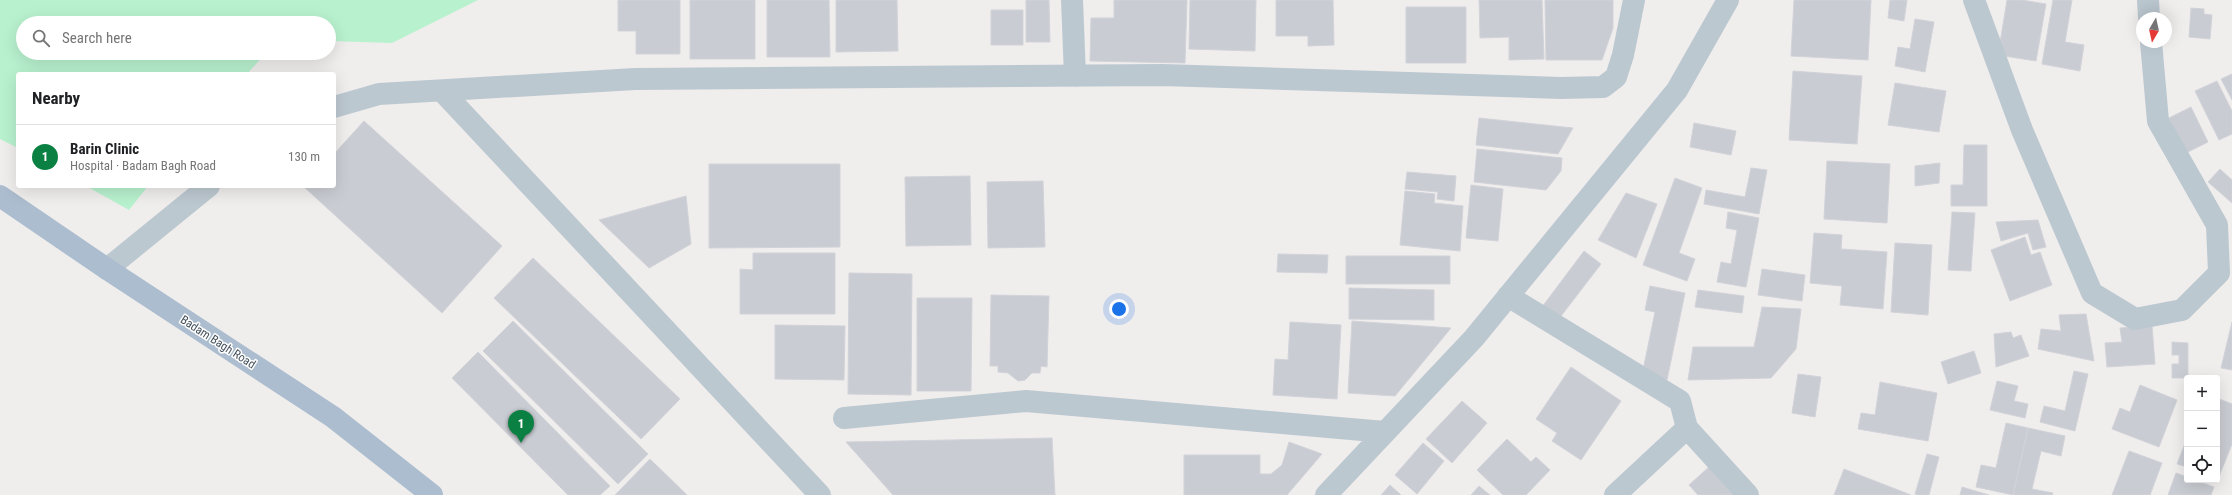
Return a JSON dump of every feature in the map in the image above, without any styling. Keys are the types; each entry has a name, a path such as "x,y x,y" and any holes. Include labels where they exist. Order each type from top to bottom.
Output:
{"main road":[{"name":"Badam Bagh Road","path":"0,196 107,269 333,417 432,495"}],"street":[{"path":"1072,0 1075,76"},
{"path":"336,106 379,94 635,79 1164,75 1553,88 1603,87 1616,77 1632,14 1634,0"},
{"path":"1326,495 1474,338 1677,90 1728,0"},
{"path":"1974,0 2022,130 2092,293 2135,319 2182,310 2219,273 2217,225 2158,122 2152,48"},
{"path":"2148,0 2149,12"},
{"path":"442,91 820,495"},
{"path":"107,269 207,188"},
{"path":"1508,296 1680,401 1687,428 1748,495"},
{"path":"844,418 1026,401 1385,432"},
{"path":"1615,495 1687,428"}],"green space":[{"path":"0,0 478,0 392,43 336,41 336,16 16,16 16,60 260,60 249,72 16,72 16,147 0,139"},
{"path":"90,188 146,188 129,210"}],"building":[{"path":"618,0 680,0 680,54 636,54 636,31 618,31"},
{"path":"690,0 755,0 755,59 690,59"},
{"path":"767,0 829,0 830,57 767,57"},
{"path":"836,0 897,0 898,51 836,52"},
{"path":"1026,0 1049,0 1050,42 1026,42"},
{"path":"1114,0 1187,0 1185,63 1090,61 1091,18 1114,18"},
{"path":"1190,0 1256,0 1255,51 1189,49"},
{"path":"1276,0 1333,0 1334,45 1308,46 1308,36 1276,36"},
{"path":"1479,0 1542,0 1544,59 1509,60 1509,37 1480,38"},
{"path":"1545,0 1613,0 1613,28 1602,60 1546,60"},
{"path":"1794,0 1871,0 1868,60 1791,56"},
{"path":"1890,0 1907,0 1904,21 1888,18"},
{"path":"2007,0 2022,0 2046,4 2036,61 1998,55"},
{"path":"2053,0 2072,0 2065,42 2084,45 2080,71 2042,64"},
{"path":"1406,7 1466,7 1466,63 1406,63"},
{"path":"2191,8 2204,9 2204,14 2212,15 2210,39 2189,37"},
{"path":"991,10 1023,10 1023,45 991,45"},
{"path":"1915,19 1934,22 1925,72 1895,66 1898,47 1910,49"},
{"path":"1793,71 1862,76 1857,144 1789,140"},
{"path":"2232,74 2232,100 2221,79"},
{"path":"2217,81 2232,111 2232,134 2219,140 2195,91"},
{"path":"1895,83 1946,91 1939,132 1888,125"},
{"path":"2191,107 2208,142 2186,153 2169,118"},
{"path":"1479,118 1573,128 1558,154 1476,145"},
{"path":"364,121 502,246 442,313 305,188 336,188 336,152"},
{"path":"1694,123 1736,131 1731,155 1690,147"},
{"path":"1964,145 1987,145 1987,206 1951,206 1951,185 1963,185"},
{"path":"1477,149 1562,158 1561,171 1546,190 1474,182"},
{"path":"1827,161 1890,164 1887,223 1824,219"},
{"path":"1940,163 1939,183 1915,186 1915,166"},
{"path":"709,164 840,164 840,247 709,248"},
{"path":"1751,168 1767,170 1759,214 1704,204 1706,190 1745,197"},
{"path":"2220,169 2232,180 2232,203 2208,182"},
{"path":"1407,172 1456,176 1454,201 1437,199 1438,192 1405,189"},
{"path":"970,176 971,245 906,246 905,177"},
{"path":"1675,178 1702,188 1679,253 1695,259 1687,281 1643,265"},
{"path":"1043,181 1045,247 988,248 987,182"},
{"path":"1471,185 1503,189 1498,241 1466,238"},
{"path":"1405,191 1435,194 1434,203 1463,206 1460,251 1400,245"},
{"path":"1626,193 1657,204 1636,258 1598,240"},
{"path":"686,196 691,244 649,268 599,220"},
{"path":"1728,212 1759,218 1746,287 1717,282 1721,262 1731,264 1737,230 1726,228"},
{"path":"1952,212 1975,213 1971,271 1948,270"},
{"path":"2038,220 2046,247 2033,250 2028,233 2001,241 1996,222"},
{"path":"1814,233 1842,235 1841,249 1887,252 1883,309 1840,305 1842,286 1810,283"},
{"path":"2025,237 2031,255 2040,252 2052,285 2010,301 1991,250"},
{"path":"1895,243 1932,245 1928,315 1891,312"},
{"path":"1584,251 1601,264 1558,320 1542,307"},
{"path":"753,253 835,253 835,314 740,314 740,269 753,270"},
{"path":"1278,254 1328,255 1327,273 1277,272"},
{"path":"1346,256 1450,256 1450,284 1346,284"},
{"path":"533,258 680,399 641,439 494,298"},
{"path":"1762,269 1805,275 1802,301 1758,295"},
{"path":"849,273 912,274 911,395 848,394"},
{"path":"1650,286 1685,293 1667,380 1642,375 1655,312 1645,310"},
{"path":"1349,288 1434,290 1434,320 1349,319"},
{"path":"1698,290 1744,296 1742,313 1695,307"},
{"path":"991,295 1049,296 1047,367 1041,366 1040,373 1032,373 1025,380 1018,381 1008,373 998,372 998,366 990,366"},
{"path":"917,298 972,298 971,391 917,391"},
{"path":"1762,307 1801,309 1796,349 1771,378 1688,380 1693,347 1754,347"},
{"path":"2086,314 2094,361 2038,349 2041,329 2061,331 2059,315"},
{"path":"513,321 648,454 618,484 483,351"},
{"path":"1352,321 1451,328 1395,396 1348,393"},
{"path":"1290,322 1341,325 1337,399 1273,395 1275,359 1288,360"},
{"path":"2232,322 2232,370 2221,368"},
{"path":"775,325 845,326 844,380 775,379"},
{"path":"2152,326 2155,364 2107,367 2105,343 2122,342 2120,328"},
{"path":"2011,332 2013,338 2021,335 2029,356 1996,367 1994,334"},
{"path":"2172,342 2188,343 2188,375 2184,375 2184,378 2172,378 2172,364 2179,364 2179,355 2172,355"},
{"path":"1974,351 1981,373 1948,384 1941,362"},
{"path":"478,352 610,486 600,495 568,495 452,378"},
{"path":"1571,367 1621,401 1581,460 1552,441 1557,433 1536,419"},
{"path":"2074,371 2088,374 2075,431 2040,422 2044,406 2065,411"},
{"path":"1798,374 1821,377 1815,417 1792,413"},
{"path":"1997,381 2018,386 2014,401 2028,404 2025,418 1990,410"},
{"path":"1880,382 1937,393 1928,441 1858,429 1861,413 1875,415"},
{"path":"2140,385 2177,400 2159,447 2112,429 2120,408 2130,412"},
{"path":"2220,399 2232,404 2232,444 2220,474"},
{"path":"1462,401 1487,423 1452,463 1426,439"},
{"path":"2006,423 2028,428 2013,495 1976,487 1981,465 1996,468"},
{"path":"2028,428 2065,436 2061,456 2041,451 2032,489 2053,493 2052,495 2013,495"},
{"path":"1052,438 1055,495 893,495 846,442"},
{"path":"1507,439 1531,462 1536,457 1550,470 1526,495 1503,495 1477,470"},
{"path":"1289,442 1322,454 1287,495 1184,495 1184,455 1260,455 1260,474 1271,474 1282,465"},
{"path":"1423,443 1444,461 1417,494 1395,475"},
{"path":"2184,446 2184,466 2177,464"},
{"path":"2129,451 2162,463 2150,495 2112,495"},
{"path":"1927,454 1939,457 1929,495 1917,495 1915,494"},
{"path":"650,459 687,495 615,495"},
{"path":"1710,466 1736,495 1698,495 1689,485"},
{"path":"1844,469 1911,495 1834,495"},
{"path":"2176,473 2184,476 2184,483 2203,483 2214,487 2211,495 2168,495"},
{"path":"1390,485 1401,495 1381,495"},
{"path":"1479,486 1490,495 1471,495"},
{"path":"1962,487 1989,495 1960,495"}],"place":[{"name":"Barin Clinic","path":"521,443"}]}
